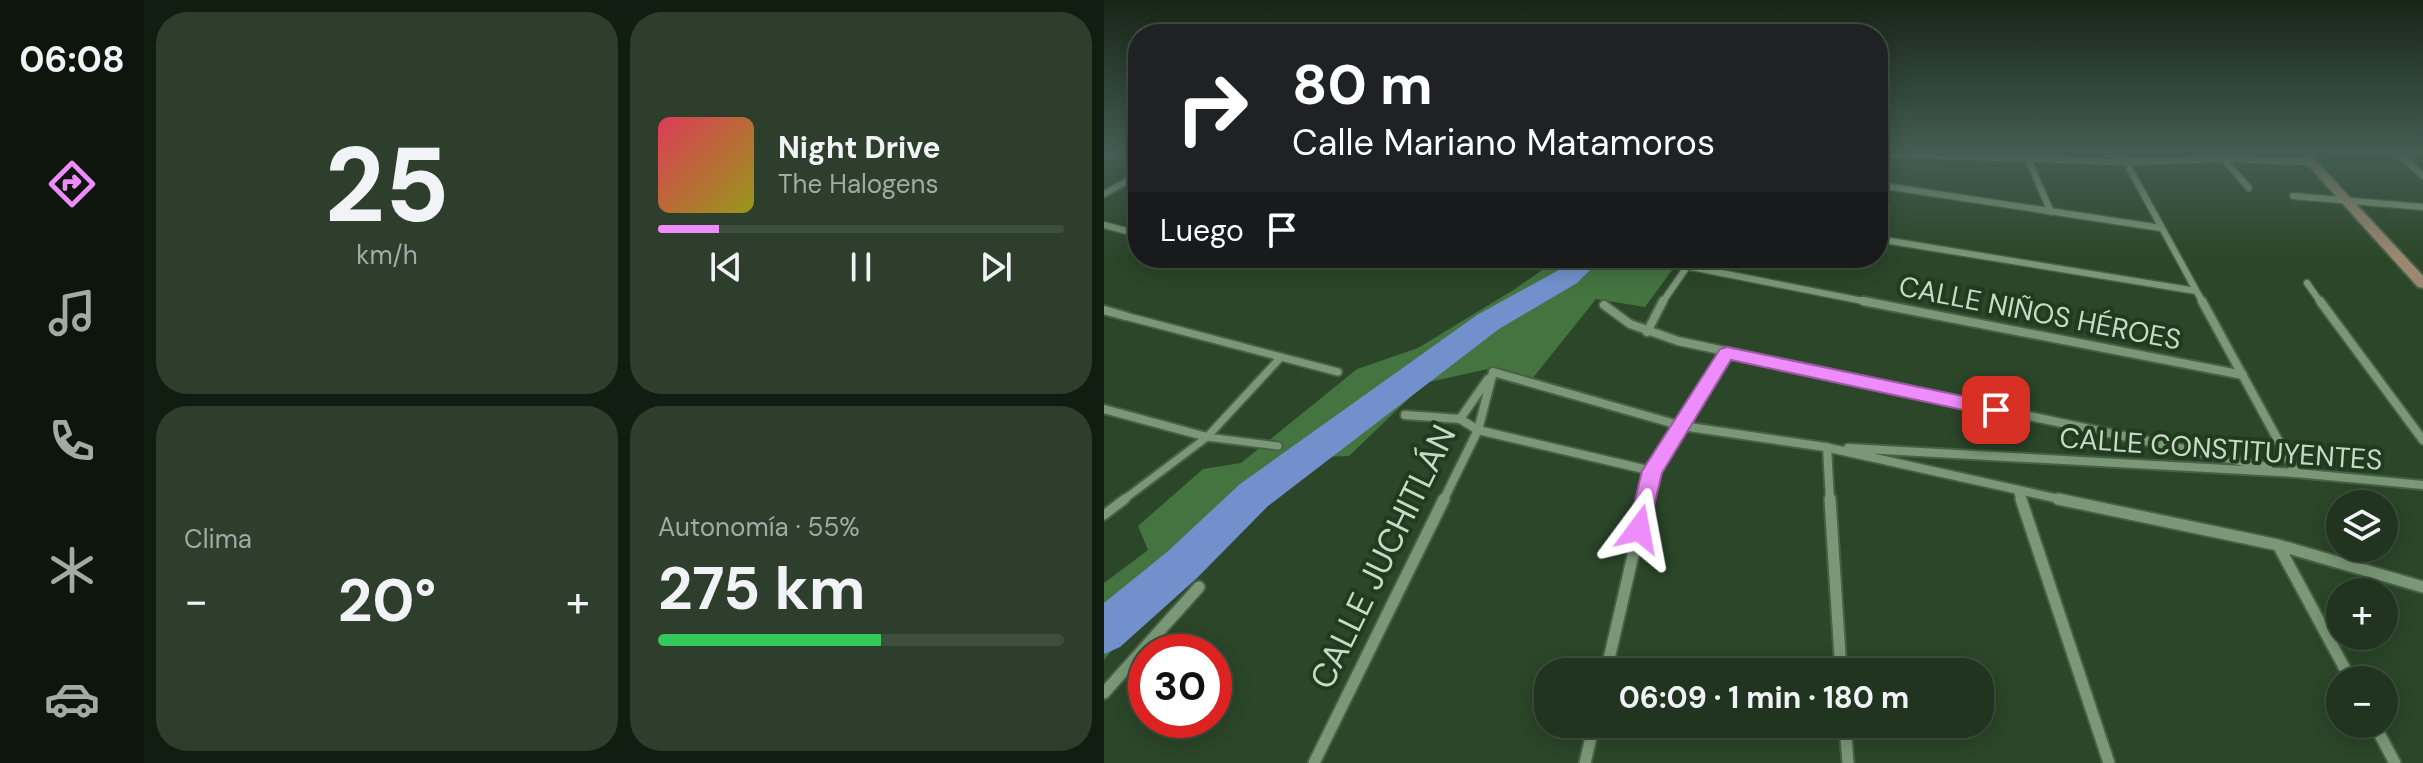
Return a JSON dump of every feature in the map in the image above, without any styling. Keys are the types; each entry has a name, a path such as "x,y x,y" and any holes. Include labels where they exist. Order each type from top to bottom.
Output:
{"main road":[{"path":"2334,187 2423,284"}],"street":[{"path":"1888,187 2161,228"},
{"path":"2040,187 2051,212"},
{"path":"2139,187 2296,473"},
{"path":"2293,196 2423,207"},
{"path":"1104,225 1128,231"},
{"path":"1888,241 2196,291"},
{"path":"1647,332 1657,309 1685,268"},
{"name":"CALLE NIÑOS HÉROES","path":"1696,268 2243,375"},
{"path":"2307,283 2423,440"},
{"path":"1604,305 1619,321 1647,332 1727,353 2296,473"},
{"path":"1104,310 1338,372"},
{"path":"1609,658 1652,471 1727,353"},
{"path":"1104,515 1207,437 1281,357"},
{"path":"1460,419 1493,372 1682,426 1825,447 2278,545 2423,587"},
{"name":"CALLE JUCHITLÁN","path":"1314,763 1478,430 1493,372"},
{"path":"1104,409 1207,437 1278,446"},
{"path":"1405,415 1460,419 1478,430 1652,471"},
{"path":"1825,447 1840,658"},
{"name":"CALLE CONSTITUYENTES","path":"1825,447 2296,473 2423,485"},
{"path":"2018,491 2109,763"},
{"path":"2278,545 2343,666"},
{"path":"1104,693 1199,587"},
{"path":"1585,763 1591,738"},
{"path":"1846,738 1848,763"},
{"path":"2382,738 2395,763"}],"green space":[{"path":"1545,268 1674,268 1645,307 1596,299 1532,379 1492,368 1425,383 1349,456 1320,457 1242,523 1133,626 1104,660 1104,583 1148,550 1138,526 1203,469 1241,463 1357,369 1418,348"}],"waterway":[{"path":"1104,632 1182,565 1254,495 1488,322 1567,277 1577,268"}],"route":[{"path":"1639,529 1652,471 1727,353 1996,410"}]}
